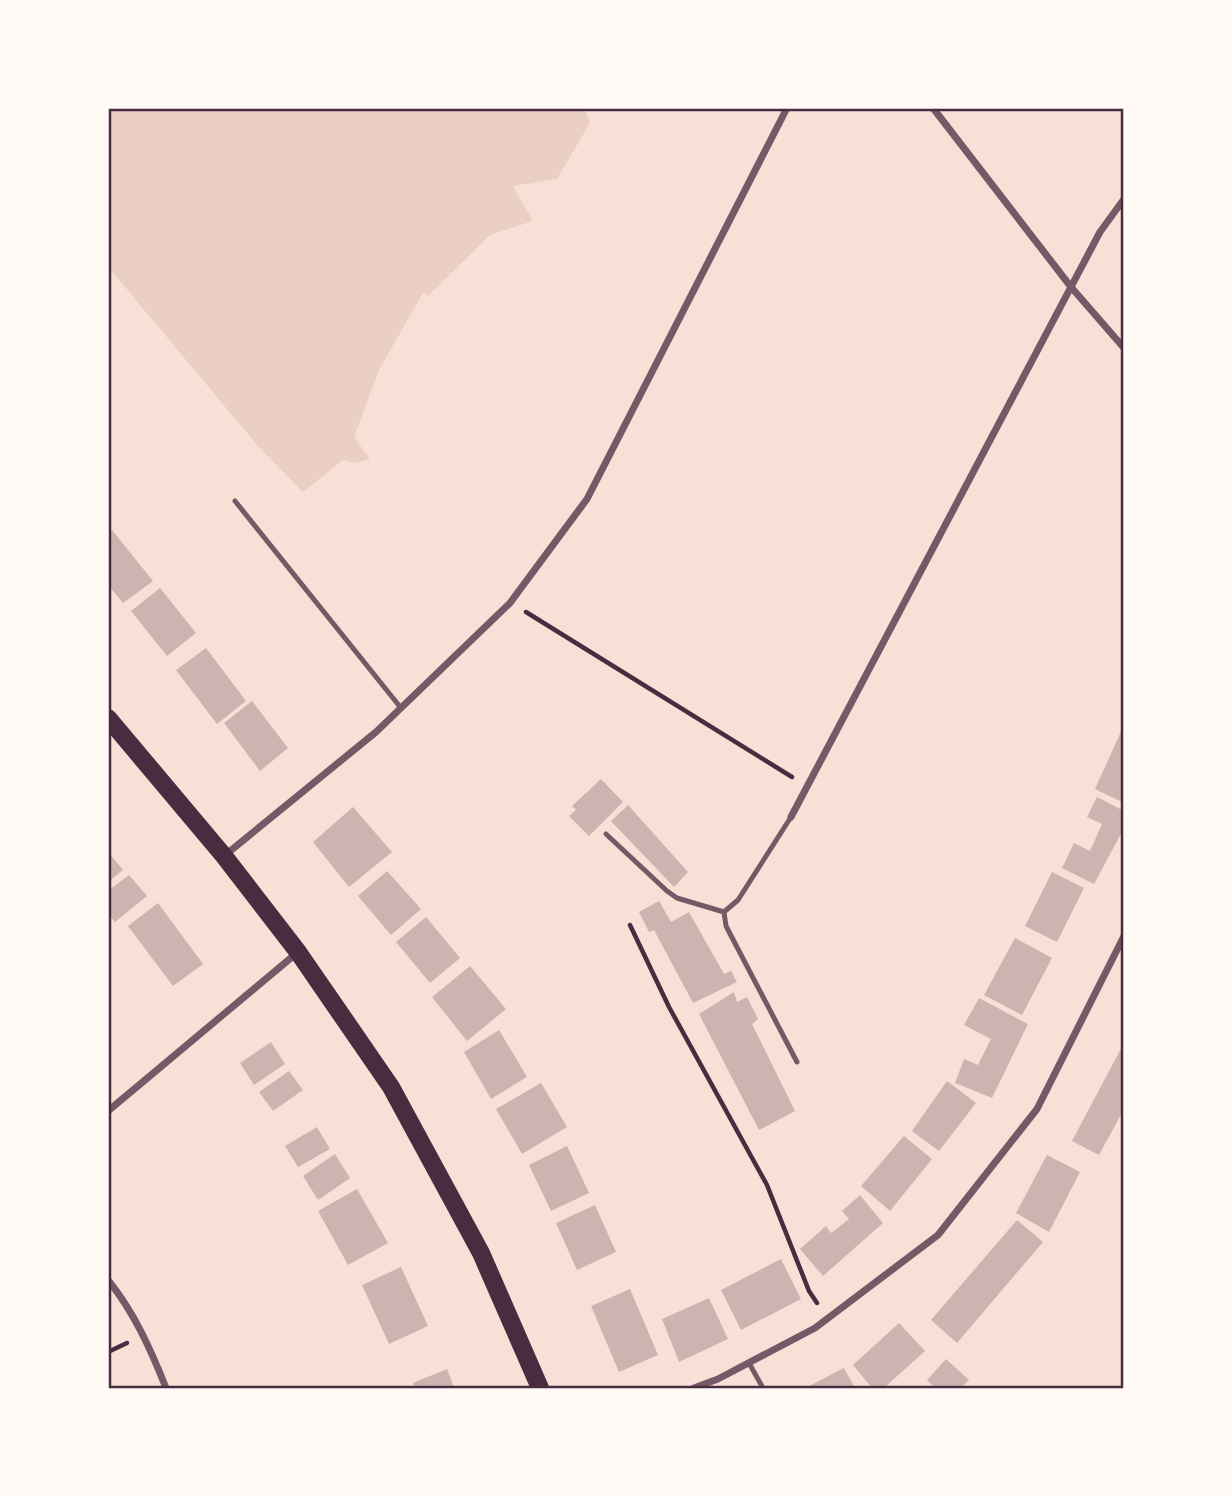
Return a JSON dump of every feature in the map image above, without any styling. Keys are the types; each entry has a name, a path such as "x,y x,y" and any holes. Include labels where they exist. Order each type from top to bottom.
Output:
{"main road":[{"path":"108,718 224,856 298,952 391,1087 481,1252 540,1388"}],"street":[{"path":"224,856 376,732 510,603 587,499 787,108"},
{"path":"933,108 1071,287 1124,348"},
{"path":"791,817 1100,232 1124,199"},
{"path":"694,1388 718,1379 815,1328 938,1235 1037,1109 1124,936"},
{"path":"108,1111 298,952"},
{"path":"108,1280 126,1301 166,1388"}],"lane":[{"path":"234,501 401,708"},
{"path":"724,912 738,900 791,817"},
{"path":"606,834 677,898 724,912"},
{"path":"724,912 726,926 797,1062"},
{"path":"749,1363 763,1388"}],"path":[{"path":"510,603 808,787"},
{"path":"630,925 669,1007 767,1185 809,1291 827,1319"}],"shaded area":[{"path":"584,108 590,123 557,179 513,186 533,221 490,235 428,296 423,293 379,370 354,437 370,459 354,463 343,460 303,492 257,445 109,268 109,109"}],"building":[{"path":"112,530 153,581 123,603 108,585 108,533"},
{"path":"160,588 196,633 167,656 131,611"},
{"path":"206,648 246,701 217,724 176,670"},
{"path":"252,701 288,748 260,771 224,723"},
{"path":"1124,725 1124,803 1095,789"},
{"path":"601,779 623,802 589,836 569,816 576,810 572,806"},
{"path":"1097,797 1124,811 1124,828 1094,884 1062,868 1074,843 1090,851 1102,824 1087,817"},
{"path":"628,805 688,872 674,887 611,821"},
{"path":"353,807 392,852 349,887 313,842"},
{"path":"108,852 123,870 108,882"},
{"path":"387,871 421,909 391,935 358,896"},
{"path":"1052,872 1084,888 1057,942 1025,926"},
{"path":"129,875 147,896 115,922 108,914 108,891"},
{"path":"659,901 671,922 689,912 724,974 731,971 737,982 693,1003 654,930 649,932 639,912"},
{"path":"158,903 203,964 173,986 128,926"},
{"path":"426,917 460,958 430,983 396,942"},
{"path":"1015,938 1052,958 1022,1015 984,995"},
{"path":"470,966 506,1009 467,1041 432,997"},
{"path":"734,992 737,1002 747,997 758,1019 752,1024 795,1111 759,1130 699,1014"},
{"path":"979,998 1028,1024 992,1098 955,1083 964,1059 978,1065 991,1039 964,1025"},
{"path":"499,1030 527,1077 491,1099 464,1052"},
{"path":"271,1042 285,1064 254,1085 240,1063"},
{"path":"1124,1043 1124,1109 1099,1155 1072,1141"},
{"path":"289,1071 303,1090 273,1111 259,1092"},
{"path":"947,1081 976,1103 939,1151 912,1131"},
{"path":"541,1083 567,1127 522,1154 496,1109"},
{"path":"317,1127 330,1149 298,1167 285,1146"},
{"path":"904,1136 932,1159 890,1211 861,1186"},
{"path":"567,1146 589,1193 551,1211 529,1165"},
{"path":"335,1154 350,1178 318,1200 303,1176"},
{"path":"1047,1155 1080,1172 1049,1232 1016,1213"},
{"path":"357,1189 388,1243 348,1265 318,1211"},
{"path":"860,1195 883,1223 823,1276 800,1249 826,1226 831,1233 849,1219 842,1211"},
{"path":"595,1205 616,1252 577,1270 556,1223"},
{"path":"1017,1220 1043,1242 957,1343 931,1320"},
{"path":"781,1259 801,1299 741,1330 721,1290"},
{"path":"401,1267 428,1326 389,1344 362,1285"},
{"path":"630,1289 658,1355 619,1372 591,1306"},
{"path":"709,1298 728,1339 679,1362 662,1319"},
{"path":"899,1323 925,1351 884,1388 872,1388 853,1365"},
{"path":"946,1359 969,1380 961,1388 935,1388 927,1380"},
{"path":"844,1368 855,1388 804,1388 809,1386"},
{"path":"447,1369 454,1388 415,1388 413,1383"}]}
